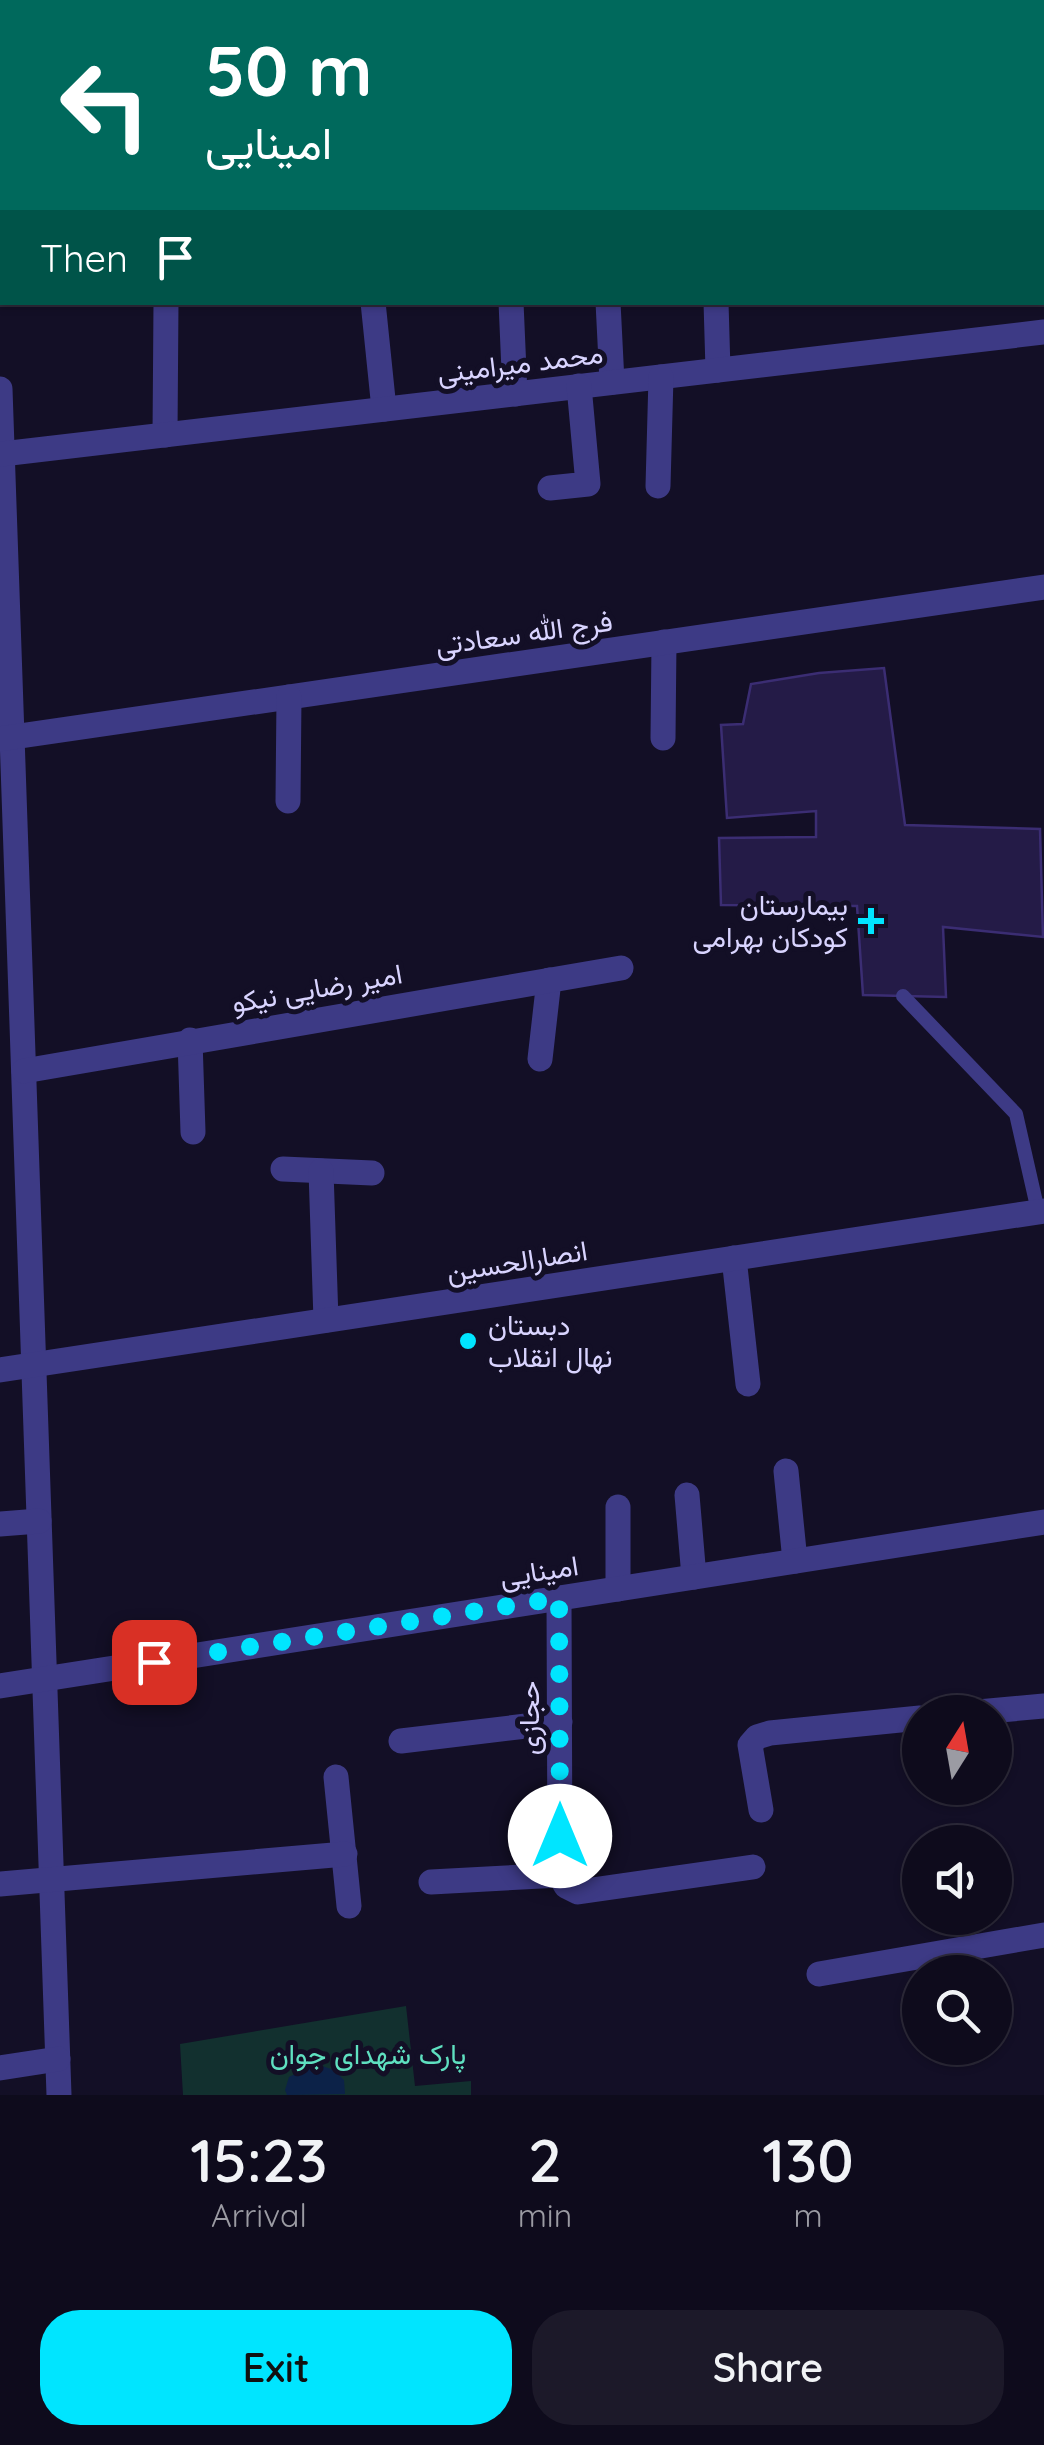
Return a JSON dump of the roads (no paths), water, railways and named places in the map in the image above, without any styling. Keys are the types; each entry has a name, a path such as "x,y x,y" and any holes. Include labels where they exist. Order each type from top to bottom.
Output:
{"street":[{"path":"165,435 166,305"},
{"path":"372,305 384,409"},
{"path":"511,305 515,394"},
{"path":"608,305 612,382"},
{"path":"716,305 718,370"},
{"name":"محمد میرامینی","path":"2,454 1044,332"},
{"path":"658,486 661,377"},
{"path":"550,488 588,484 580,386"},
{"path":"0,388 15,1062 39,1520 59,2095"},
{"name":"فرج الله سعادتی","path":"6,738 1044,588"},
{"path":"663,738 664,642"},
{"path":"288,697 288,800"},
{"name":"امیر رضایی نیکو","path":"15,1062 190,1040 622,968"},
{"path":"540,1059 549,980"},
{"path":"190,1040 193,1132"},
{"path":"283,1169 372,1173"},
{"path":"321,1171 326,1320"},
{"name":"انصارالحسین","path":"0,1370 1041,1211"},
{"path":"734,1258 748,1384"},
{"path":"786,1471 795,1562"},
{"path":"687,1495 694,1577"},
{"path":"618,1507 618,1589"},
{"path":"0,1524 39,1520"},
{"name":"امینایی","path":"0,1686 1044,1522"},
{"name":"حجازی","path":"559,1598 560,1875"},
{"path":"1012,1709 1044,1706"},
{"path":"760,1810 750,1745 757,1737 902,1720"},
{"path":"401,1741 560,1722"},
{"path":"336,1777 349,1906"},
{"path":"0,1884 345,1854"},
{"path":"431,1882 560,1875 566,1886 578,1892 754,1868"},
{"path":"819,1974 1044,1935"},
{"path":"0,2068 58,2060"}],"lane":[{"path":"903,996 1016,1114 1041,1211"}],"water":[{"path":"316,2064 334,2070 344,2080 345,2094 287,2095 289,2077"}],"place":[{"name":"بیمارستان کودکان بهرامی","path":"871,921"},
{"name":"دبستان نهال انقلاب","path":"468,1341"}],"park label":[{"name":"پارک شهدای جوان","path":"368,2054"}]}
